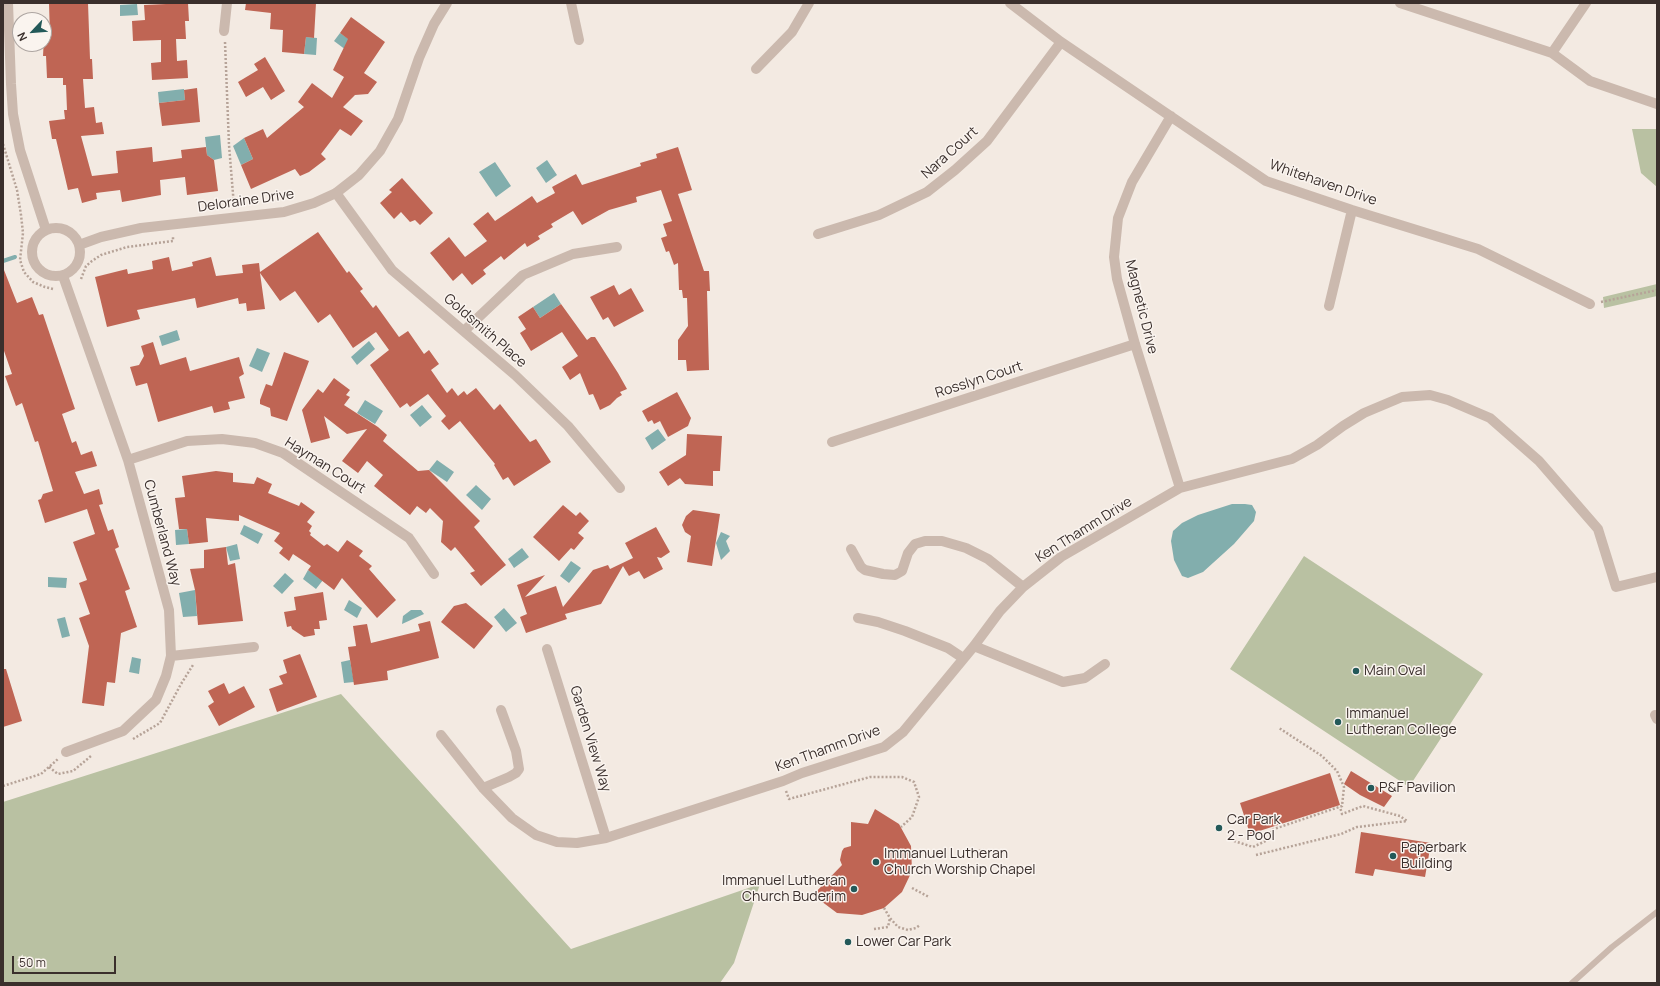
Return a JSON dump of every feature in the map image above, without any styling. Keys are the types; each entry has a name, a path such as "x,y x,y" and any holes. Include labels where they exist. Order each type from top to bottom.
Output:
{"street":[{"path":"8,3 13,114 20,150 46,230"},
{"path":"224,31 227,3"},
{"name":"Deloraine Drive","path":"79,245 101,237 141,228 234,219 284,212 314,204 336,193 359,175 380,151 398,119 419,58 434,24 447,3"},
{"path":"571,3 580,40"},
{"path":"756,69 792,32 809,3"},
{"name":"Whitehaven Drive","path":"1010,3 1061,42 1266,181 1352,210 1478,249 1590,304"},
{"path":"1400,3 1552,53 1590,82 1657,104"},
{"path":"1552,53 1586,3"},
{"name":"Nara Court","path":"818,234 879,215 927,192 955,170 986,141 1061,42"},
{"name":"Magnetic Drive","path":"1171,116 1132,182 1118,218 1114,257 1117,279 1135,344 1180,488"},
{"name":"Goldsmith Place","path":"336,193 392,270 515,375 568,426 620,488"},
{"path":"1329,306 1352,210"},
{"path":"54,228 69,232 79,245 79,260 75,267 63,276 47,275 40,270 32,257 32,249 35,241 46,230 54,228"},
{"path":"464,331 523,276 573,254 617,248"},
{"name":"Cumberland Way","path":"63,276 128,460 169,610 171,656 166,676 156,700 123,731 66,752"},
{"name":"Rosslyn Court","path":"832,442 1135,344"},
{"name":"Ken Thamm Drive","path":"441,735 483,788 512,818 536,835 557,842 577,843 606,838 783,782 802,773 884,747 903,732 974,646 1000,611 1022,587 1061,557 1180,488 1292,459 1317,445 1364,413 1402,397 1430,396 1448,400 1490,418 1539,461 1598,529 1616,587 1657,577"},
{"name":"Hayman Court","path":"128,460 187,441 222,439 255,443 283,453 409,538 434,574"},
{"path":"851,549 864,570 895,575 902,571 908,553 915,544 925,541 942,541 966,548 988,559 1022,587"},
{"path":"858,618 878,622 905,631 948,648 963,658"},
{"path":"974,646 1063,682 1085,678 1105,664"},
{"path":"171,656 254,647"},
{"name":"Garden View Way","path":"547,649 606,838"},
{"path":"483,788 509,777 516,773 519,769 516,751 500,710"}],"lane":[{"path":"1572,983 1612,947 1657,912"}],"path":[{"path":"224,31 234,219"},
{"path":"3,144 17,190 23,233 20,260 24,272 33,282 53,289"},
{"path":"81,279 86,266 101,256 127,247 173,241 171,225"},
{"path":"1590,304 1657,290"},
{"path":"1256,855 1341,834 1357,826 1407,821 1400,816 1362,806 1342,814 1340,807 1342,806 1344,787 1337,771 1322,756 1279,728"},
{"path":"3,786 41,774 66,752"},
{"path":"783,782 789,799 870,777 902,777 914,782 919,797 912,817 901,827"},
{"path":"1234,841 1253,847 1274,837 1271,830 1340,807"},
{"path":"971,852 984,850"},
{"path":"912,888 929,897"},
{"path":"884,908 898,927 908,930 916,928 920,925"},
{"path":"874,929 888,927 890,918"}],"green space":[{"path":"1632,129 1657,129 1657,187 1641,173"},
{"path":"1657,284 1657,296 1604,308 1603,297"},
{"name":"Main Oval","path":"1304,556 1483,674 1409,787 1230,669"},
{"path":"341,694 571,949 760,884 734,963 720,983 3,983 3,802"}],"water":[{"path":"137,4 138,15 120,16 120,5"},
{"path":"340,33 356,44 350,53 334,41"},
{"path":"306,37 317,38 316,55 304,54"},
{"path":"184,89 185,100 159,103 158,92"},
{"path":"220,135 222,158 214,160 207,155 205,137"},
{"path":"244,138 253,159 241,165 233,146"},
{"path":"547,160 557,175 546,183 536,168"},
{"path":"495,162 511,186 496,197 479,172"},
{"path":"554,293 561,304 540,318 533,307"},
{"path":"177,330 180,340 162,346 159,336"},
{"path":"369,341 375,349 357,365 351,357"},
{"path":"257,348 270,353 262,372 249,366"},
{"path":"365,400 383,411 375,424 357,413"},
{"path":"422,405 432,417 420,427 410,415"},
{"path":"658,429 666,440 652,450 645,438"},
{"path":"437,460 454,472 447,482 429,470"},
{"path":"476,485 491,499 482,510 466,495"},
{"path":"1232,504 1252,505 1256,512 1254,521 1234,544 1203,572 1188,578 1182,576 1174,560 1171,541 1173,531 1182,523 1198,515"},
{"path":"244,525 263,534 258,544 240,534"},
{"path":"187,529 189,544 176,545 175,530"},
{"path":"721,532 730,536 726,541 730,551 721,560 716,543"},
{"path":"237,544 240,559 230,561 226,547"},
{"path":"522,548 529,557 514,568 508,559"},
{"path":"571,561 581,568 569,583 560,576"},
{"path":"308,570 323,580 316,589 303,579"},
{"path":"285,573 294,581 282,594 273,586"},
{"path":"48,577 67,578 66,588 48,587"},
{"path":"195,590 197,616 183,617 179,593"},
{"path":"349,600 362,608 357,618 344,610"},
{"path":"504,608 517,623 506,632 494,617"},
{"path":"411,610 421,610 424,614 402,624 403,616"},
{"path":"65,617 70,636 62,638 57,619"},
{"path":"132,657 141,659 139,674 129,672"},
{"path":"350,660 354,682 344,683 341,662"}],"building":[{"path":"49,3 88,3 90,59 92,59 93,79 83,79 85,108 94,107 96,123 102,122 104,134 81,136 92,176 118,173 116,151 152,147 153,162 182,158 181,150 206,147 207,155 214,160 218,191 187,195 185,177 160,180 161,195 122,202 120,190 96,193 97,199 82,203 78,188 68,190 56,139 52,139 49,121 65,119 64,110 67,110 66,85 63,85 63,78 47,78 46,56 43,56 43,52 52,52 52,12 49,12"},
{"path":"188,3 189,21 185,21 186,39 176,39 177,61 187,60 188,78 152,80 151,63 161,62 161,40 133,41 132,21 145,20 144,5"},
{"path":"246,3 316,3 314,38 306,37 304,54 282,52 283,30 270,29 271,13 245,10"},
{"path":"351,17 385,42 364,73 377,82 368,94 355,95 343,107 363,121 351,136 340,129 321,154 326,159 309,172 300,176 295,169 251,189 241,165 253,159 244,138 263,129 267,138 304,107 298,102 312,83 332,98 344,77 333,70 348,39 340,33"},
{"path":"265,57 285,91 271,100 263,87 246,97 238,82 258,70 254,64"},
{"path":"197,88 200,122 162,126 159,103 185,100 184,90"},
{"path":"678,147 692,190 678,194 704,271 709,271 710,291 707,291 709,370 687,371 686,360 678,360 678,340 688,326 687,298 683,298 682,290 679,290 678,263 674,265 669,251 666,252 661,238 667,236 663,224 672,221 661,190 636,197 637,202 609,210 582,225 573,211 551,224 553,227 538,236 540,239 527,247 525,243 504,260 501,256 483,270 486,274 472,285 462,273 453,281 430,253 449,237 465,257 487,241 473,224 488,212 495,221 532,196 537,203 555,193 552,187 576,174 582,185 641,166 640,163 657,158 656,154"},
{"path":"402,178 433,213 420,225 415,220 410,222 401,212 394,219 380,203 392,192 389,190"},
{"path":"318,232 347,273 349,271 363,289 360,291 373,308 376,305 399,337 408,331 424,354 429,350 439,364 431,370 447,393 452,388 458,396 464,391 467,395 476,388 494,410 500,404 530,442 536,439 551,462 514,486 508,477 503,480 494,465 495,464 460,421 449,430 441,421 446,416 428,394 410,407 407,403 400,408 370,365 389,350 376,332 353,348 330,314 318,323 295,291 280,301 260,273 265,309 247,311 246,303 239,304 238,298 197,308 195,298 137,310 140,319 107,327 95,277 127,269 128,274 153,269 152,261 169,257 172,271 193,266 192,262 211,257 216,276 243,273 242,265 259,263 260,272"},
{"path":"4,270 17,303 32,297 39,315 43,314 75,409 62,414 72,443 76,441 81,455 92,451 97,466 75,472 84,494 99,489 103,504 99,505 108,531 113,529 119,547 115,549 130,589 125,591 137,627 121,633 115,683 107,682 104,706 82,703 89,646 79,618 90,614 79,583 87,580 73,542 95,534 87,509 45,523 38,500 41,499 43,494 53,491 38,441 35,442 22,403 16,406 5,376 12,374 3,348"},
{"path":"614,285 619,295 631,288 644,311 614,327 608,317 603,320 590,297"},
{"path":"561,304 587,340 591,337 595,337 627,389 620,392 622,395 610,405 600,410 593,394 589,395 580,373 570,380 562,367 578,356 562,332 531,351 520,333 526,329 518,317 533,307 540,318"},
{"path":"153,342 160,365 186,357 190,371 239,357 244,374 239,377 245,398 228,402 230,409 214,413 212,406 158,422 147,383 136,386 130,367 139,365 144,356 141,346"},
{"path":"284,352 309,361 287,421 271,416 270,408 260,404 266,384 272,386"},
{"path":"334,378 350,390 346,395 350,397 344,405 378,427 387,435 383,441 418,471 429,470 480,521 474,527 506,565 481,586 470,573 475,571 455,547 451,551 441,542 443,521 430,508 426,513 417,506 410,515 374,486 383,475 367,461 358,473 342,461 367,429 347,434 324,416 330,438 311,443 302,410 318,389 323,393"},
{"path":"677,392 691,418 688,426 668,437 660,421 654,424 652,420 648,422 642,411"},
{"path":"687,434 722,436 720,471 713,471 713,486 685,484 680,478 668,486 659,472 686,455"},
{"path":"216,471 233,473 233,482 254,484 257,477 272,484 268,493 299,506 301,502 315,512 307,522 312,526 309,531 311,533 310,535 324,546 327,544 338,552 347,540 363,551 359,556 372,566 369,569 396,600 377,618 342,578 334,590 308,570 311,566 293,554 289,561 279,553 283,548 274,541 280,533 239,515 239,521 206,518 208,542 189,544 187,529 179,529 175,498 185,497 182,476"},
{"path":"563,505 576,516 580,512 589,521 578,533 584,538 574,550 571,548 559,561 533,537"},
{"path":"693,510 720,514 712,566 687,562 691,536 685,532 682,525 686,516"},
{"path":"656,527 670,552 661,558 657,557 663,569 644,579 639,571 629,576 623,566 601,604 565,614 567,619 526,633 520,617 527,614 517,585 545,575 525,597 556,586 563,607 593,570 608,565 610,569 633,558 625,543"},
{"path":"226,547 228,565 235,563 243,621 198,625 195,590 190,569 204,568 204,550"},
{"path":"323,592 327,620 319,621 320,629 314,629 315,635 304,637 292,629 291,626 287,627 284,612 296,610 294,597"},
{"path":"466,603 493,626 474,649 441,622 454,606"},
{"path":"430,621 439,658 387,671 388,680 354,685 348,647 356,646 353,626 367,624 371,643 420,631 418,624"},
{"path":"300,654 317,697 277,712 269,689 283,684 279,676 287,673 283,660"},
{"path":"3,669 6,669 22,721 3,727"},
{"path":"224,683 229,694 244,686 255,707 219,726 208,706 214,702 208,691"},
{"name":"P&F Pavilion","path":"1351,771 1392,796 1384,807 1360,795 1344,784"},
{"path":"1330,773 1340,805 1250,834 1240,803"},
{"name":"Immanuel Lutheran Church Worship Chapel","path":"875,809 899,824 911,846 912,871 902,892 884,908 862,915 837,913 813,895 842,865 840,860 842,851 844,848 851,846 851,822 868,824"},
{"name":"Paperbark Building","path":"1361,832 1431,843 1425,877 1375,869 1373,876 1355,873"}],"waterway":[{"path":"3,261 15,257"}],"place":[{"name":"Main Oval","path":"1356,671"},
{"name":"Immanuel Lutheran College","path":"1338,722"},
{"name":"P&F Pavilion","path":"1371,788"},
{"name":"Car Park 2 - Pool","path":"1219,828"},
{"name":"Paperbark Building","path":"1393,856"},
{"name":"Immanuel Lutheran Church Worship Chapel","path":"876,862"},
{"name":"Immanuel Lutheran Church Buderim","path":"854,889"},
{"name":"Lower Car Park","path":"848,942"}]}
